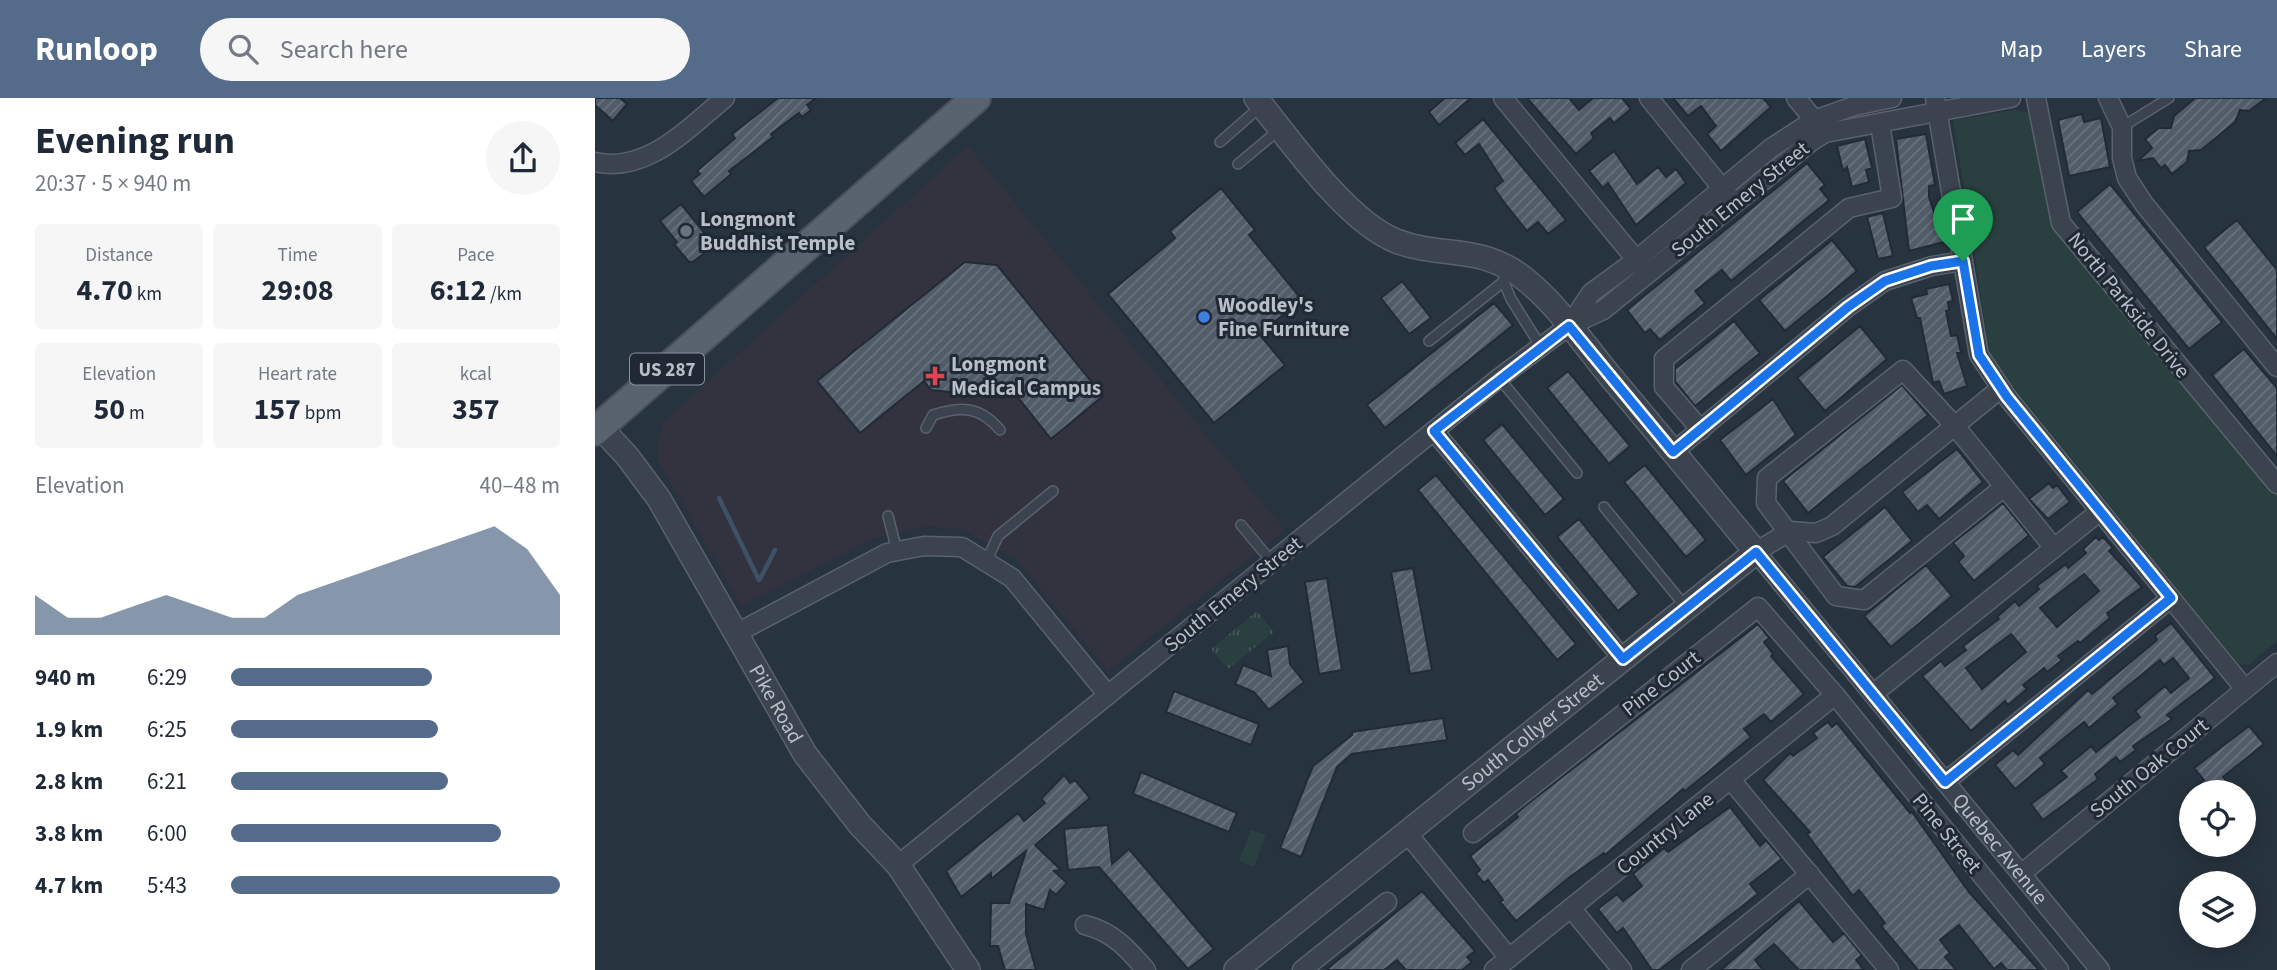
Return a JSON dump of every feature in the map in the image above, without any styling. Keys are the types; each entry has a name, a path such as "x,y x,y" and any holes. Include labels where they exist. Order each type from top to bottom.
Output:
{"main road":[{"name":"US 287","path":"598,429 976,98"}],"street":[{"path":"595,162 631,162 659,151 725,98"},
{"path":"1503,98 1642,267"},
{"path":"1649,98 1728,196"},
{"path":"1796,98 1820,127"},
{"name":"South Emery Street","path":"898,865 1499,378 1569,326 1603,310 1642,267 1728,196 1797,152 1820,127 1854,106 1892,98"},
{"name":"South Emery Street","path":"1820,127 1880,124 1937,108 2011,98"},
{"name":"North Parkside Drive","path":"2036,98 2061,223 2277,484"},
{"path":"2108,98 2122,127 2122,158 2127,178 2144,204 2277,367"},
{"name":"Quebec Avenue","path":"1259,102 1350,209 1372,229 1398,242 1477,253 1503,273 1528,281 1569,326 2100,970"},
{"path":"1937,108 1979,355 2001,388 2245,689"},
{"path":"1701,430 1664,387 1664,359 1849,208 1892,198 1880,124"},
{"path":"1673,452 1848,307 1885,281 1931,266 1963,261"},
{"path":"2004,487 1864,600 1836,596 1790,531 1766,503 1767,478 1903,370 1955,426 2055,548"},
{"path":"1790,531 1816,534 1832,526 2001,388"},
{"name":"Pike Road","path":"598,429 627,456 659,499 805,754 860,825 898,865 968,970"},
{"path":"1434,431 1623,659"},
{"path":"1873,694 2100,511"},
{"name":"South Collyer Street","path":"1236,970 1756,552 1790,531"},
{"path":"737,633 887,553 924,546 962,547 1011,578 1108,695"},
{"path":"1945,782 2171,598"},
{"name":"Pine Court","path":"1473,833 1758,607 1835,695"},
{"name":"South Oak Court","path":"2021,874 2277,663"},
{"name":"Country Lane","path":"1494,970 1835,695"},
{"name":"Pine Street","path":"1835,695 2059,970"},
{"path":"1731,780 1889,970"},
{"path":"1406,833 1509,958"},
{"path":"1691,970 1810,874"},
{"path":"1302,970 1387,902"},
{"path":"1571,908 1622,970"},
{"path":"1085,925 1101,929 1120,940 1146,970"}],"lane":[{"path":"2122,127 2169,98"},
{"path":"1220,142 1259,102"},
{"path":"1238,164 1281,129"},
{"path":"1429,341 1503,273 1541,347"},
{"path":"1499,378 1577,473"},
{"path":"926,428 933,415 970,409 987,415 1000,429"},
{"path":"986,562 998,536 1053,491"},
{"path":"1604,507 1686,608"},
{"path":"888,516 897,551"},
{"path":"1241,525 1272,562"}],"shaded area":[{"name":"Longmont Medical Campus","path":"968,146 1285,530 1108,671 1016,559 963,530 927,526 870,540 742,606 658,461 658,443 663,422"}],"green space":[{"path":"2014,110 2033,114 2059,228 2277,494 2277,641 2248,665 2239,664 1991,359 1953,120"},
{"path":"1257,611 1274,632 1228,669 1211,649"},
{"path":"1251,830 1266,835 1254,867 1239,861"}],"building":[{"path":"595,98 620,98 627,104 613,121 595,105"},
{"path":"778,98 816,98 807,105 811,110 802,117 799,113 771,134 773,137 729,171 731,174 704,197 691,181 700,174 697,171 735,138 732,134"},
{"path":"1445,98 1471,98 1439,125 1429,112"},
{"path":"1527,98 1569,98 1579,110 1593,98 1622,98 1631,109 1614,123 1610,118 1591,133 1594,138 1576,154"},
{"path":"1673,98 1763,98 1771,107 1721,151 1707,134 1716,126 1701,106 1688,116"},
{"path":"2195,98 2266,98 2249,111 2240,110 2235,122 2201,150 2189,151 2187,162 2172,174 2165,165 2161,168 2153,158 2138,161 2152,148 2145,139 2159,128 2171,128 2174,116"},
{"path":"2082,114 2084,122 2101,118 2110,167 2069,176 2058,120"},
{"path":"1483,119 1566,220 1548,234 1538,222 1527,231 1506,205 1494,188 1503,181 1479,144 1465,155 1455,143"},
{"path":"1926,134 1935,185 1929,186 1929,197 1944,242 1909,251 1896,139"},
{"path":"1865,139 1872,168 1866,170 1869,182 1852,187 1847,167 1843,171 1837,146"},
{"path":"1614,151 1637,184 1658,167 1666,177 1676,169 1686,183 1636,225 1608,183 1603,188 1589,171"},
{"path":"1807,163 1825,185 1820,189 1829,200 1731,281 1722,270 1695,291 1705,303 1660,340 1650,329 1645,333 1627,310"},
{"path":"2110,184 2222,322 2189,349 2077,212"},
{"name":"Woodley's Fine Furniture","path":"1221,188 1255,230 1249,235 1302,300 1259,334 1285,365 1214,423 1108,294 1175,238 1170,231"},
{"name":"Longmont Buddhist Temple","path":"681,204 714,245 693,262 689,262 674,244 677,242 660,221"},
{"path":"1883,213 1893,256 1878,259 1867,217"},
{"path":"2237,220 2277,270 2277,339 2204,247"},
{"path":"1832,240 1857,271 1785,331 1759,300"},
{"path":"965,262 997,265 1103,396 1051,439 1012,390 1003,398 931,390 924,381 860,433 817,381"},
{"path":"1402,281 1431,318 1409,334 1381,298"},
{"path":"1949,284 1953,301 1948,302 1949,310 1946,311 1951,336 1957,335 1961,353 1957,353 1967,386 1944,394 1939,381 1933,383 1920,318 1917,318 1911,298 1927,294 1926,289"},
{"path":"1494,303 1513,325 1385,428 1367,405"},
{"path":"1734,321 1760,353 1695,406 1675,381 1675,369"},
{"path":"1860,326 1887,359 1825,411 1797,378"},
{"path":"2244,349 2277,388 2277,456 2212,375"},
{"path":"1568,371 1630,446 1609,464 1547,388"},
{"path":"1902,385 1928,415 1808,513 1783,481"},
{"path":"1773,399 1796,435 1746,475 1720,440"},
{"path":"1502,424 1564,499 1545,515 1483,440"},
{"path":"1957,449 1983,482 1939,519 1927,505 1918,512 1902,492"},
{"path":"1645,465 1706,540 1686,557 1624,482"},
{"path":"1436,475 1576,644 1557,660 1418,490"},
{"path":"2049,483 2053,488 2057,485 2070,502 2048,519 2029,499"},
{"path":"2003,503 2029,535 1974,581 1958,562 1964,556 1953,543"},
{"path":"1885,507 1912,541 1855,587 1847,586 1823,557"},
{"path":"1579,519 1639,594 1618,611 1557,537"},
{"path":"2096,537 2099,540 2103,537 2113,548 2109,551 2142,587 2107,613 2110,618 2080,643 2078,641 2058,656 2062,660 2047,672 2044,668 2023,685 2027,689 2008,705 2005,701 1971,731 1922,676 1941,661 1945,666 1966,650 1963,646 1999,619 1997,617 2015,601 2019,606 2039,589 2037,586 2066,564 2068,568 2086,553 2083,549","holes":["2084,574 2099,591 2057,627 2040,608","2011,634 2026,652 1982,689 1966,668"]},
{"path":"1926,565 1952,596 1891,647 1864,616"},
{"path":"1413,568 1432,670 1410,674 1391,572"},
{"path":"1327,578 1342,670 1319,674 1305,582"},
{"path":"2171,623 2215,678 2167,715 2172,719 2133,746 2136,750 2120,762 2116,757 2095,774 2098,779 2043,820 2031,804 2067,777 2061,771 2091,746 2096,752 2140,717 2135,711 2165,686 2171,693 2189,678 2173,658 2164,665 2160,660 2113,698 2118,704 2089,728 2084,722 2040,758 2045,764 2015,789 1995,765 2013,750 2018,755 2088,690 2092,694 2157,640 2155,636"},
{"path":"1758,624 1769,638 1764,642 1773,654 1771,656 1804,694 1771,722 1764,714 1744,729 1751,737 1685,791 1683,789 1605,855 1604,853 1571,876 1516,921 1500,902 1503,900 1488,880 1484,883 1476,874 1480,870 1470,856 1518,817 1516,814 1525,806"},
{"path":"1288,646 1290,664 1304,682 1269,710 1254,692 1235,684 1243,665 1271,676 1267,650"},
{"path":"1174,691 1259,724 1251,745 1166,712"},
{"path":"1443,718 1447,740 1352,754 1337,767 1301,857 1280,848 1313,766 1352,735 1352,732"},
{"path":"1828,722 1832,727 1837,723 1910,813 1912,812 1969,892 2039,970 2007,970 2001,963 1994,969 1959,925 1940,940 1950,953 1945,957 1956,970 1918,970 1881,926 1885,923 1859,890 1853,896 1807,834 1810,832 1763,780 1790,753 1793,756 1817,738 1813,733"},
{"path":"2249,726 2264,744 2223,777 2225,780 2204,780 2194,768"},
{"path":"1141,772 1237,813 1229,832 1133,794"},
{"path":"1064,775 1070,783 1075,780 1090,798 1035,845 1061,870 1054,871 1067,883 1056,895 1050,890 1044,910 1026,904 1026,934 1036,970 1005,970 998,946 990,946 991,903 1009,903 1026,851 991,879 991,873 961,897 946,871 1018,813 1024,821 1045,803 1041,799"},
{"path":"1730,807 1760,846 1766,840 1782,859 1750,884 1758,894 1659,970 1652,970 1623,928 1617,933 1598,909 1617,894 1623,901 1642,886 1633,874 1664,848 1668,852"},
{"path":"1108,825 1112,864 1129,849 1214,949 1188,969 1099,867 1068,870 1064,829"},
{"path":"1422,891 1475,951 1467,957 1472,962 1462,970 1406,970 1397,960 1384,970 1326,970"},
{"path":"1799,901 1833,942 1844,933 1862,955 1856,960 1864,970 1799,970 1774,944 1755,960 1763,970 1721,970"}],"waterway":[{"path":"719,498 759,580"},
{"path":"760,579 775,550"}],"place":[{"name":"Longmont Buddhist Temple","path":"686,231"},
{"name":"Woodley's Fine Furniture","path":"1204,317"},
{"name":"Longmont Medical Campus","path":"935,376"}],"route":[{"path":"1963,261 1979,355 2007,397 2171,598 1945,782 1756,552 1623,659 1434,431 1569,326 1673,452 1848,307 1885,281 1931,266 1963,261"}]}
